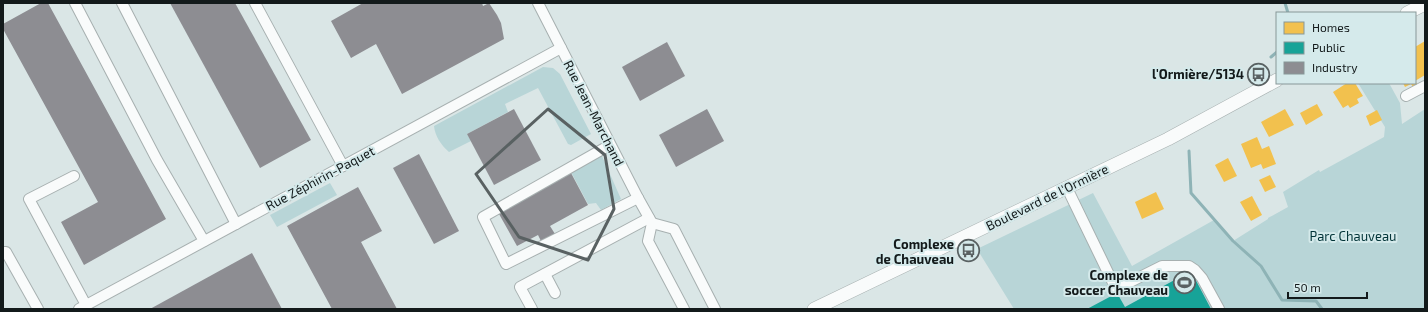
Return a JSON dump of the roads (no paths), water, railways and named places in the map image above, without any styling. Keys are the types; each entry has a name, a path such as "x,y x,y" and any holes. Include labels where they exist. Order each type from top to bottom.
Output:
{"main road":[{"path":"1409,12 1424,6"},
{"name":"Boulevard de l'Ormière","path":"814,309 1168,139 1276,81"}],"street":[{"path":"75,3 157,160 204,241"},
{"path":"122,3 236,224"},
{"path":"255,3 342,166"},
{"name":"Rue Jean-Marchand","path":"538,3 650,220"},
{"name":"Rue Zéphirin-Paquet","path":"83,307 561,48"},
{"path":"1406,96 1425,86"},
{"path":"610,145 483,217 506,264 638,198"},
{"path":"74,176 29,198 83,307"},
{"path":"1068,188 1116,289 1162,266 1189,266 1202,278 1219,309"},
{"path":"650,220 648,241 684,309"},
{"path":"532,309 520,287 650,220 674,229 715,309"},
{"path":"3,252 6,252 38,309"},
{"path":"545,274 555,293"}],"waterway":[{"path":"1285,3 1288,12"},
{"path":"1271,57 1276,53"},
{"path":"1189,151 1191,193 1233,241 1261,266 1282,300 1316,301 1322,309"}],"place":[{"name":"l'Ormière/5134","path":"1259,74"},
{"name":"Complexe de Chauveau","path":"969,251"},
{"name":"Complexe de soccer Chauveau","path":"1184,282"}],"park label":[{"name":"Parc Chauveau","path":"1353,236"}]}
